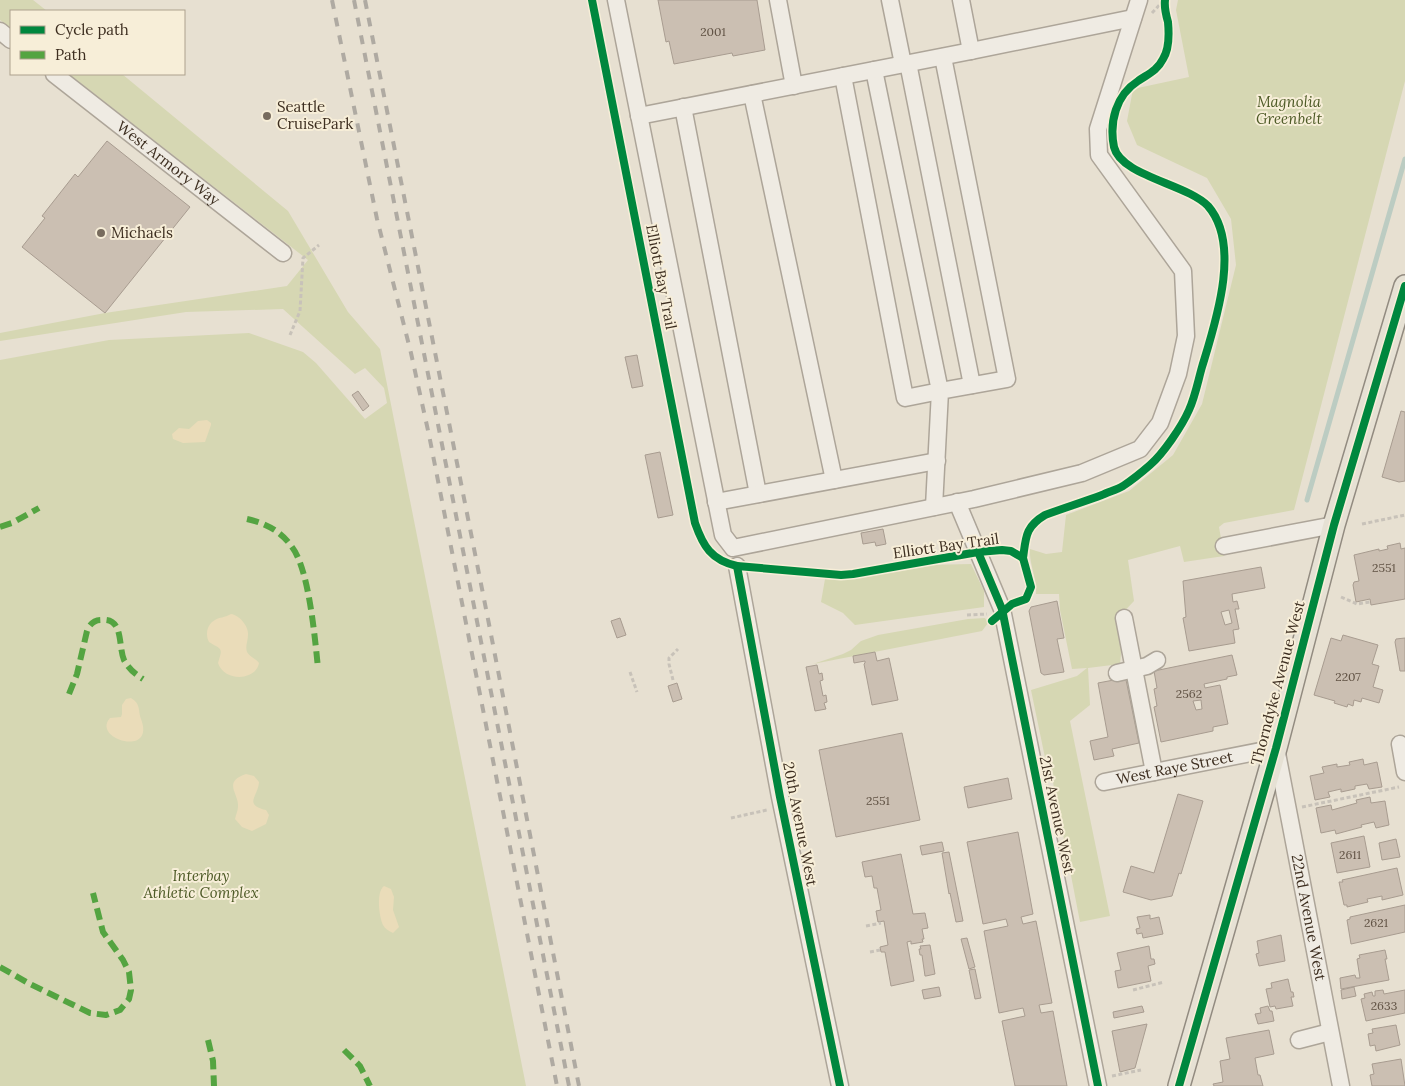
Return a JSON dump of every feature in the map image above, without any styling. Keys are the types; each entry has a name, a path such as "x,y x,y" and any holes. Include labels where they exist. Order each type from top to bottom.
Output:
{"main road":[{"name":"Thorndyke Avenue West","path":"1179,1086 1276,748 1334,525 1405,286"}],"street":[{"path":"616,0 723,535 734,548 934,507 1082,473 1140,448 1160,423 1178,374 1186,336 1183,271 1099,155 1098,129 1138,0"},
{"path":"778,0 794,86"},
{"path":"890,0 972,386"},
{"path":"961,0 971,51"},
{"path":"639,116 1133,18"},
{"path":"0,31 10,39"},
{"path":"843,76 905,398 972,386 1007,379 943,56"},
{"path":"874,70 940,391 934,507"},
{"name":"West Armory Way","path":"55,75 282,253"},
{"path":"752,94 834,480"},
{"path":"682,107 758,494"},
{"path":"716,502 936,460"},
{"name":"21st Avenue West","path":"957,502 978,552 997,617 1098,1086"},
{"path":"1224,546 1334,525"},
{"name":"20th Avenue West","path":"737,566 782,806 840,1086"},
{"path":"1124,618 1154,772"},
{"path":"1117,673 1147,666 1157,660"},
{"path":"1400,744 1405,772"},
{"name":"West Raye Street","path":"1104,782 1276,748"},
{"name":"22nd Avenue West","path":"1276,748 1330,1032 1337,1085"},
{"path":"1299,1040 1330,1032"}],"path":[{"path":"1165,0 1165,11"},
{"path":"290,335 300,312 301,258 319,245"},
{"path":"1362,524 1405,515"},
{"path":"1341,597 1357,604 1370,602"},
{"path":"967,615 990,613 997,617"},
{"path":"673,680 669,658 678,649"},
{"path":"630,672 636,692"},
{"path":"1305,806 1405,786"},
{"path":"731,818 782,806"},
{"path":"866,926 881,923"},
{"path":"870,952 880,950"},
{"path":"1133,990 1164,982"},
{"path":"1118,1074 1140,1070"}],"green space":[{"path":"0,0 33,0 46,10 10,10 10,27 0,20"},
{"name":"Magnolia Greenbelt","path":"1178,0 1405,0 1405,81 1294,510 1224,523 1219,527 1224,556 1184,562 1180,546 1128,560 1134,601 1119,617 1122,643 1120,664 1088,668 1090,705 1070,721 1110,916 1080,922 1051,772 1048,772 1031,690 1077,676 1087,668 1072,669 1060,610 1059,594 1036,594 1030,549 1046,554 1062,552 1066,515 1129,491 1173,455 1202,404 1236,265 1231,219 1207,178 1137,145 1127,121 1133,89 1189,77 1176,10"},
{"name":"Interbay Athletic Complex","path":"70,75 123,75 288,211 348,312 380,349 526,1086 0,1086 0,360 109,340 249,333 303,352 316,363 365,419 387,403 384,388 365,368 355,374 283,309 186,312 0,341 0,333 105,313 287,286 308,260"},
{"path":"971,564 984,591 984,607 855,625 843,613 821,602 825,579 841,580 927,565"},
{"path":"985,618 988,623 982,631 813,664 843,654 861,641 878,635 968,619"}],"sand":[{"path":"207,420 211,425 205,442 183,443 173,439 172,434 179,428 189,429 198,421"},
{"path":"231,614 237,616 245,625 248,632 247,652 259,663 257,669 246,676 233,676 221,669 218,663 221,651 217,646 209,642 207,636 212,622"},
{"path":"131,698 138,705 143,731 140,738 133,741 124,741 115,738 106,726 110,718 121,717 122,705 126,699"},
{"path":"246,774 254,776 259,782 253,802 259,808 266,810 269,815 266,824 252,831 242,827 235,819 238,802 233,784 239,777"},
{"path":"384,886 391,889 394,897 393,910 399,927 393,933 387,930 380,916 379,899 381,889"}],"building":[{"path":"658,0 757,0 765,50 733,56 732,53 674,64 669,41 666,42"},
{"name":"Michaels","path":"107,141 190,207 105,313 22,247 45,218 42,216 75,174 78,177"},
{"path":"637,355 643,386 632,388 625,357"},
{"path":"358,391 369,406 363,411 352,395"},
{"path":"1401,411 1405,412 1405,481 1399,482 1382,477"},
{"path":"660,452 673,515 658,518 645,455"},
{"path":"883,529 886,544 876,546 875,542 863,544 861,533"},
{"path":"1400,543 1401,549 1405,548 1405,599 1371,605 1370,599 1356,602 1353,585 1354,582 1359,581 1354,555 1379,549 1379,551 1388,549 1387,546"},
{"path":"1261,567 1265,588 1232,594 1233,602 1237,601 1239,609 1235,609 1239,629 1233,630 1235,643 1189,651 1183,618 1186,617 1183,581","holes":["1229,610 1232,623 1225,625 1221,612"]},
{"path":"1057,601 1064,638 1057,639 1064,672 1044,675 1041,673 1029,611 1031,607"},
{"path":"620,618 626,635 617,638 611,621"},
{"path":"1343,635 1378,645 1372,664 1379,666 1373,687 1383,690 1379,703 1362,698 1361,702 1354,700 1353,706 1348,704 1347,707 1334,703 1335,701 1314,695 1331,638 1341,641"},
{"path":"1405,638 1405,671 1400,671 1395,642 1396,639"},
{"path":"875,652 877,661 889,658 898,700 872,705 865,661 854,663 853,656"},
{"path":"1232,655 1237,675 1204,684 1205,688 1220,685 1228,724 1213,727 1213,731 1161,742 1154,707 1157,706 1154,689 1157,688 1154,671","holes":["1201,700 1202,709 1196,710 1193,701"]},
{"path":"817,665 819,674 822,673 823,680 820,681 823,696 826,695 827,702 824,703 826,709 815,711 806,667"},
{"path":"1125,675 1139,743 1112,749 1114,756 1094,760 1090,741 1108,737 1098,683 1119,679"},
{"path":"677,683 682,699 673,702 668,686"},
{"path":"902,733 920,820 836,837 819,750"},
{"path":"1363,759 1364,765 1377,762 1382,787 1369,789 1367,784 1355,786 1355,789 1341,792 1341,789 1328,792 1330,797 1315,800 1310,776 1324,773 1322,767 1337,764 1337,767 1350,765 1349,762"},
{"path":"1008,778 1012,799 968,808 964,787"},
{"path":"1178,794 1203,801 1181,874 1179,873 1172,896 1151,900 1123,892 1131,866 1154,873"},
{"path":"1370,797 1371,803 1385,801 1389,825 1376,828 1374,822 1336,834 1335,830 1321,833 1316,808 1331,805 1332,810 1357,803 1356,800"},
{"path":"1018,832 1033,914 1021,917 1023,924 1036,921 1052,1003 1039,1005 1041,1013 1053,1011 1067,1086 1015,1086 1002,1021 1025,1016 1023,1008 999,1013 984,931 1008,926 1006,919 983,924 967,842"},
{"path":"1364,836 1370,867 1337,873 1331,843"},
{"path":"1396,839 1400,857 1382,860 1379,843"},
{"path":"942,842 944,851 922,855 920,846"},
{"path":"949,852 963,921 956,922 949,894 942,853"},
{"path":"901,854 913,914 925,913 928,928 922,929 923,942 911,944 911,941 907,942 914,981 891,986 885,952 881,952 880,947 888,945 884,921 878,922 876,911 881,910 877,888 874,888 872,876 865,877 862,862"},
{"path":"1397,868 1403,895 1382,900 1382,896 1367,899 1368,902 1347,907 1347,905 1344,905 1339,882"},
{"path":"1405,905 1405,932 1351,944 1347,920 1350,917"},
{"path":"1150,915 1150,919 1159,917 1163,934 1143,938 1142,933 1137,934 1136,929 1140,928 1137,917"},
{"path":"1281,935 1285,961 1259,966 1256,954 1259,953 1257,941"},
{"path":"967,938 975,967 969,969 961,939"},
{"path":"930,945 935,974 925,976 922,955 920,955 919,949 921,949 920,946"},
{"path":"1149,946 1151,959 1154,959 1155,964 1148,966 1151,981 1118,988 1115,971 1121,970 1117,953"},
{"path":"1385,950 1389,980 1341,989 1340,978 1355,975 1356,978 1360,978 1357,959 1360,958 1359,955"},
{"path":"975,969 981,998 975,999 969,970"},
{"path":"1288,979 1294,997 1291,997 1293,1006 1276,1009 1275,1006 1270,1007 1266,989 1272,988 1271,983"},
{"path":"939,987 941,996 924,999 922,990"},
{"path":"1354,987 1356,996 1342,999 1341,990"},
{"path":"1383,990 1384,994 1405,990 1405,1013 1366,1021 1361,999 1365,998 1364,994 1372,992 1373,996 1375,996 1375,991"},
{"path":"1142,1006 1144,1012 1114,1018 1113,1012"},
{"path":"1268,1006 1270,1011 1272,1011 1274,1021 1258,1024 1255,1014 1261,1013 1260,1008"},
{"path":"1147,1024 1135,1068 1120,1072 1112,1031"},
{"path":"1396,1025 1400,1045 1376,1051 1375,1045 1370,1046 1368,1034 1373,1033 1372,1029"},
{"path":"1269,1030 1274,1054 1255,1058 1258,1075 1260,1075 1263,1086 1214,1086 1213,1084 1223,1082 1220,1061 1230,1059 1226,1038"},
{"path":"1401,1059 1405,1086 1372,1086 1370,1075 1374,1074 1372,1064"}],"waterway":[{"path":"1307,500 1405,159"}],"railway":[{"path":"332,0 377,219 411,353 429,435 557,1086"},
{"path":"354,0 569,1086"},
{"path":"365,0 579,1086"}],"marked path":[{"path":"0,527 12,523 39,508"},
{"path":"247,519 266,525 278,532 288,541 298,557 307,587 318,668"},
{"path":"69,694 77,674 87,631 92,623 98,620 108,620 117,628 124,660 132,671 143,679"},
{"path":"0,967 90,1013 106,1015 120,1010 129,999 131,990 129,972 123,960 103,932 93,893"},
{"path":"208,1040 213,1061 214,1086"},
{"path":"344,1050 360,1066 370,1086"}],"cycle path":[{"name":"Elliott Bay Trail","path":"592,0 698,531 705,545 714,556 737,566 841,575 978,552 1011,551 1023,558 1028,533 1038,519 1123,486 1155,460 1182,424 1193,400 1219,307 1223,285 1223,242 1218,222 1208,206 1198,198 1141,173 1129,165 1119,157 1114,147 1113,138 1114,119 1119,101 1130,87 1155,69 1165,55 1168,31 1165,0"},
{"path":"1179,1086 1276,748 1334,525 1405,286"},
{"name":"Elliott Bay Trail","path":"978,552 1002,609 1098,1086"},
{"path":"992,621 1012,604 1026,599 1031,587 1023,558"},
{"path":"737,566 780,797 840,1086"}],"place":[{"name":"Seattle CruisePark","path":"267,116"},
{"name":"Michaels","path":"101,233"}]}
